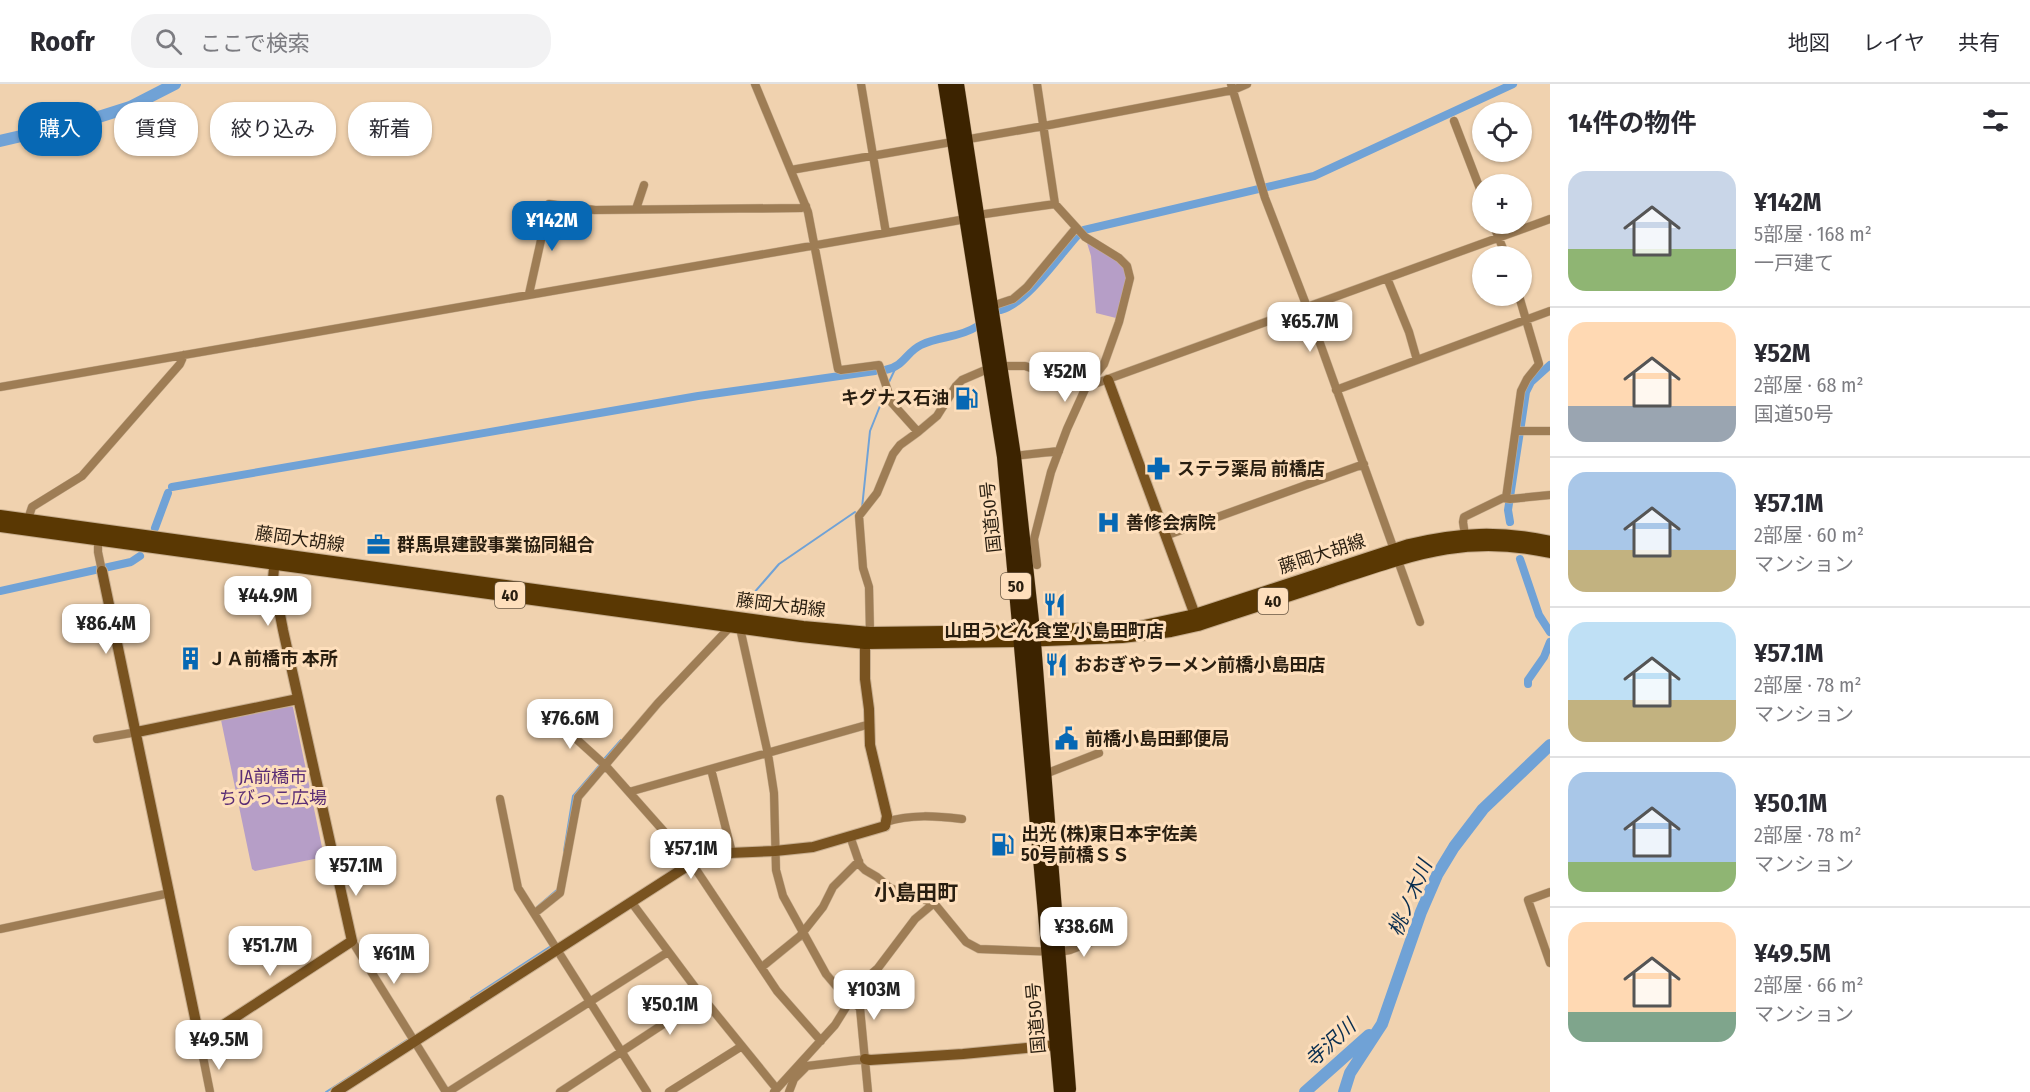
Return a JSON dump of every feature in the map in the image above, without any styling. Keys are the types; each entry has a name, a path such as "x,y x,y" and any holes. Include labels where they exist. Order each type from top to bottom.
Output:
{"highway":[{"name":"国道50号","path":"945,84 960,141 996,367 1014,456 1053,952 1070,1092"},
{"name":"国道50号","path":"957,84 960,141"},
{"name":"国道50号","path":"972,217 992,306 1004,457 1045,774 1061,1092"}],"main road":[{"name":"藤岡大胡線","path":"0,516 735,627 867,638 1122,637 1171,631 1198,625 1430,540 1465,535 1496,534 1550,542"},
{"name":"藤岡大胡線","path":"0,526 802,627 867,638"},
{"name":"藤岡大胡線","path":"1027,636 1139,627 1195,615 1396,554 1466,545 1521,547 1550,552"}],"street":[{"path":"755,84 806,206 816,244 838,369 879,365 892,403 918,432"},
{"path":"861,84 886,233"},
{"path":"1037,84 1055,204 1085,237 1119,258 1127,266 1130,278 1119,322 1104,364 1086,387 1051,472 1034,539 1037,565"},
{"path":"791,170 1044,126 1247,84"},
{"path":"1232,87 1265,198 1307,307 1420,622"},
{"path":"1455,122 1474,174"},
{"path":"636,209 644,185"},
{"path":"529,294 549,204 595,210 801,208 806,206"},
{"path":"0,387 1055,204"},
{"path":"336,1092 706,854 813,847 885,826 887,816 870,745 865,679 869,587 863,568 859,516 877,494 893,454 900,444 937,416 962,380 996,367 1025,366 1086,387 1550,219"},
{"path":"992,306 1013,299 1027,287 1076,228"},
{"path":"1497,234 1502,246"},
{"path":"1387,278 1417,360"},
{"path":"1506,498 1519,432 1521,392 1527,379 1539,364 1523,306"},
{"path":"1336,390 1550,311"},
{"path":"28,519 32,507 82,476 180,364 184,355"},
{"path":"1108,380 1195,615"},
{"path":"1519,432 1550,431"},
{"path":"1014,456 1059,451"},
{"path":"1165,536 1364,464"},
{"path":"1465,535 1464,517 1497,499 1550,495"},
{"path":"98,540 210,1092"},
{"path":"275,559 273,579 352,941 447,1092 668,952"},
{"path":"735,627 768,754 775,815 776,870 783,896 826,974 843,994 860,1008 868,1092"},
{"path":"535,913 560,893 578,797 658,703 735,627"},
{"path":"97,739 298,699"},
{"path":"552,717 605,765 691,862 777,991 821,1041"},
{"path":"629,792 870,724"},
{"path":"1045,774 1099,753"},
{"path":"711,769 732,853"},
{"path":"500,799 518,888 647,1092"},
{"path":"886,822 928,816 962,819"},
{"path":"850,836 864,870 890,888 934,903 966,942 979,949 1053,952 1070,950 1114,933"},
{"path":"762,967 788,948 823,907 833,887 859,861"},
{"path":"632,903 775,1091 835,1025 861,983 878,968 915,920 934,903 940,885"},
{"path":"1550,892 1528,900 1550,963"},
{"path":"0,929 170,893"},
{"path":"200,1037 211,1033 352,941"},
{"path":"560,1092 703,998"},
{"path":"789,1092 794,1079 807,1066 865,1059 951,1055 1057,1045"},
{"path":"669,1092 742,1046"}],"green space":[{"path":"1087,243 1124,266 1126,279 1116,318 1096,313 1091,256"},
{"name":"JA前橋市 ちびっこ広場","path":"293,707 324,857 255,871 252,869 221,720"}],"waterway":[{"path":"0,141 86,121 130,107 175,84"},
{"path":"1001,310 1022,298 1032,289 1084,230 1314,176 1513,84"},
{"path":"885,370 897,365 921,345 976,327"},
{"path":"889,382 897,365"},
{"path":"1510,522 1508,510 1526,392 1531,382 1550,365"},
{"path":"172,487 698,396 875,371"},
{"path":"862,508 870,431 884,396"},
{"path":"155,528 168,493"},
{"path":"740,609 779,564 855,512"},
{"path":"0,591 131,562 140,556"},
{"path":"1520,559 1539,615 1550,632"},
{"path":"1528,684 1528,680 1544,657 1550,642"},
{"path":"605,758 621,740"},
{"name":"桃ノ木川","path":"1344,1092 1350,1073 1382,1024 1421,912 1437,875 1454,847 1483,809 1550,745"},
{"path":"564,851 573,796 599,766"},
{"path":"537,907 558,889"},
{"path":"471,998 551,946"},
{"name":"寺沢川","path":"1305,1092 1369,1035"},
{"path":"326,1092 407,1040"}],"place":[{"name":"キグナス石油","path":"967,398"},
{"name":"ステラ薬局 前橋店","path":"1159,469"},
{"name":"善修会病院","path":"1108,523"},
{"name":"群馬県建設事業協同組合","path":"379,545"},
{"name":"山田うどん食堂 小島田町店","path":"1054,605"},
{"name":"ＪＡ前橋市 本所","path":"190,659"},
{"name":"おおぎやラーメン前橋小島田店","path":"1056,665"},
{"name":"前橋小島田郵便局","path":"1067,739"},
{"name":"出光 (株)東日本宇佐美 50号前橋ＳＳ","path":"1003,844"}],"district":[{"name":"小島田町","path":"916,893"}]}
